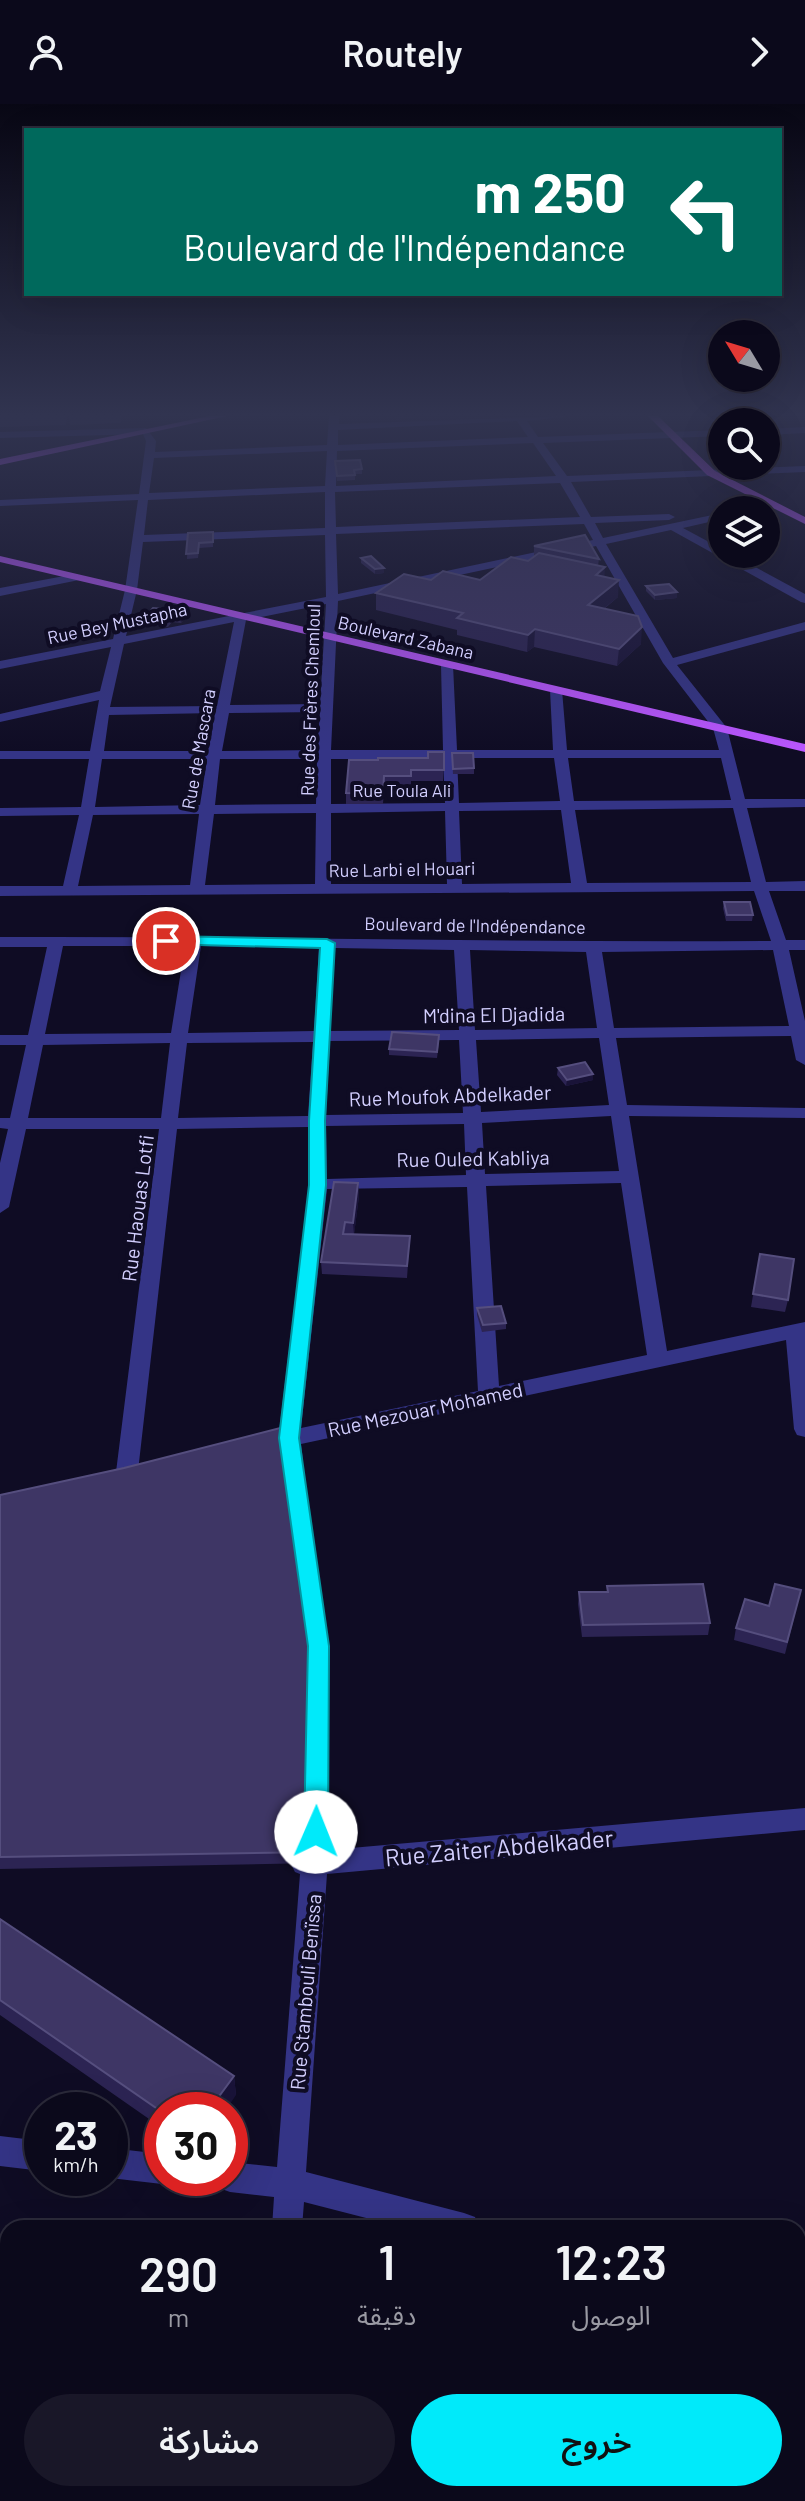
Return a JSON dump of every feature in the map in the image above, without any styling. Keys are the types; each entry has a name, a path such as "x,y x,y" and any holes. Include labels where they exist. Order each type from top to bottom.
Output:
{"main road":[{"name":"Boulevard Zabana","path":"0,559 805,748"}],"street":[{"path":"69,891 87,811 106,694 131,590 140,528"},
{"name":"Rue des Frères Chemloul","path":"323,890 324,754 332,599 329,528"},
{"path":"138,539 411,528"},
{"path":"590,528 669,663 720,728 760,887 780,945 805,1060"},
{"name":"Rue Bey Mustapha","path":"0,665 332,599 662,528"},
{"path":"675,528 708,546"},
{"path":"748,568 805,599"},
{"path":"0,592 75,578"},
{"name":"Rue de Mascara","path":"197,890 214,754 241,616"},
{"path":"669,663 805,626"},
{"path":"447,665 455,888"},
{"path":"556,690 560,754 580,889"},
{"path":"0,718 106,694"},
{"path":"103,711 326,708"},
{"path":"0,755 727,754"},
{"name":"Rue Toula Ali","path":"0,812 805,803"},
{"name":"Rue Larbi el Houari","path":"0,891 805,886"},
{"path":"0,1207 9,1124 36,1041 56,941"},
{"name":"Boulevard de l'Indépendance","path":"0,942 194,941 593,947 805,945"},
{"name":"Rue Haouas Lotfi","path":"156,1473 119,1482 194,941"},
{"path":"295,1483 289,1438 318,1185 317,1121 327,943"},
{"path":"462,946 489,1396"},
{"path":"593,947 658,1359"},
{"name":"M'dina El Djadida","path":"0,1040 797,1031"},
{"name":"Rue Moufok Abdelkader","path":"9,1124 474,1118 620,1110 805,1113"},
{"name":"Rue Ouled Kabliya","path":"318,1185 630,1177"},
{"path":"800,1330 805,1429"},
{"name":"Rue Mezouar Mohamed","path":"259,1446 800,1330"},
{"name":"Rue Stambouli Benïssa","path":"287,2220 316,1863 316,1817"},
{"name":"Rue Zaiter Abdelkader","path":"284,1864 805,1819"},
{"path":"0,2151 24,2154"},
{"path":"248,2179 289,2183 433,2220"}],"building":[{"path":"213,532 213,542 199,543 198,553 186,554 188,533"},
{"path":"585,535 599,559 534,546"},
{"path":"539,553 605,567 596,575 619,580 588,605 638,616 642,627 619,649 535,629 528,635 457,618 463,613 376,593 404,574 431,580 443,571 480,580 511,557 528,561"},
{"path":"371,556 384,568 375,569 361,558"},
{"path":"669,584 677,592 655,595 646,586"},
{"path":"153,608 186,611 180,618 171,617 168,621 143,619"},
{"path":"428,752 444,752 444,770 411,770 411,776 384,776 383,794 346,793 349,760 428,758"},
{"path":"452,753 473,753 474,768 453,769"},
{"path":"724,902 750,902 753,915 727,915"},
{"path":"392,1032 439,1035 437,1052 389,1049"},
{"path":"585,1062 593,1074 567,1080 558,1068"},
{"path":"334,1182 358,1183 353,1223 345,1222 343,1234 410,1236 407,1266 321,1262"},
{"path":"760,1254 794,1259 788,1300 753,1294"},
{"path":"501,1306 506,1323 483,1325 477,1308"},
{"path":"288,1426 318,1633 315,1852 0,1857 0,1495 124,1468"},
{"path":"703,1584 710,1623 583,1625 579,1592 608,1592 607,1586"},
{"path":"775,1584 801,1590 787,1642 736,1628 745,1599 769,1606"},
{"path":"0,1919 234,2076 222,2092 144,2092 144,2100 0,2000"}],"route":[{"path":"166,941 327,943 317,1121 318,1185 289,1438 319,1646 316,1832"}]}
